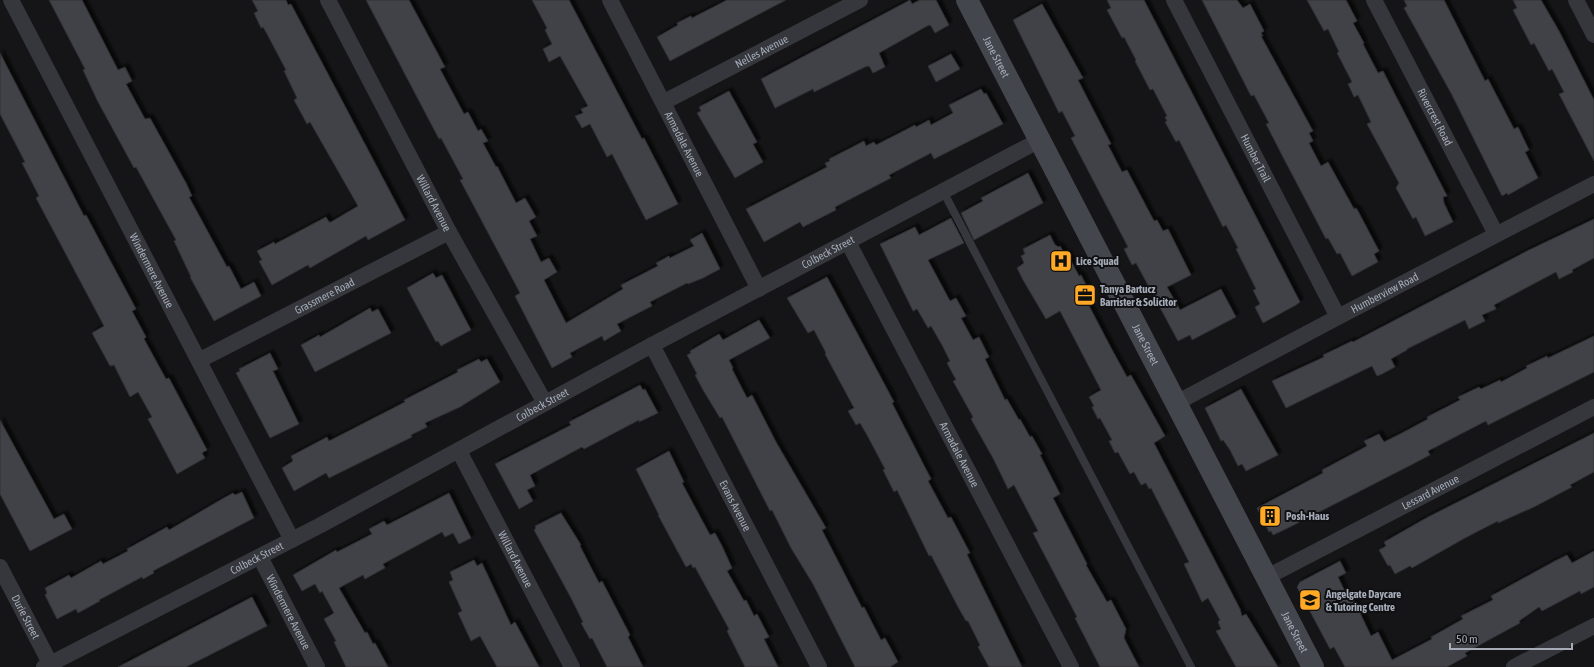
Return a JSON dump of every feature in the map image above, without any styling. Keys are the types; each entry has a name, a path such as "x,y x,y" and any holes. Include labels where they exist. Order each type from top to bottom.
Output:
{"main road":[{"name":"Jane Street","path":"967,0 1313,667"}],"street":[{"name":"Windermere Avenue","path":"11,0 200,360 292,540"},
{"name":"Willard Avenue","path":"328,0 449,232 545,403"},
{"name":"Armadale Avenue","path":"610,0 664,102 759,289"},
{"name":"Nelles Avenue","path":"664,102 860,0"},
{"name":"Humber Trail","path":"1174,0 1338,317"},
{"name":"Rivercrest Road","path":"1374,0 1496,234"},
{"path":"1576,0 1594,35"},
{"name":"Colbeck Street","path":"48,666 260,557 459,451 652,345 1040,140"},
{"name":"Humberview Road","path":"1176,403 1594,184"},
{"name":"Grassmere Road","path":"200,360 449,232"},
{"name":"Armadale Avenue","path":"848,242 1071,667"},
{"name":"Evans Avenue","path":"652,345 819,667"},
{"name":"Lessard Avenue","path":"1267,577 1594,407"},
{"name":"Willard Avenue","path":"459,451 572,667"},
{"name":"Windermere Avenue","path":"260,557 317,667"},
{"name":"Durie Street","path":"0,567 48,666"},
{"path":"1514,667 1594,626"}],"lane":[{"path":"943,191 1191,667"}],"building":[{"path":"49,0 82,0 118,70 125,67 132,81 126,84 145,119 150,118 186,183 192,196 189,197 227,267 229,266 241,289 254,282 261,296 214,321 190,277 174,241 176,240 97,100 83,70 85,69"},
{"path":"252,0 286,0 288,5 291,4 405,220 368,240 366,236 310,268 308,265 272,285 259,261 262,260 257,251 274,242 275,244 326,217 329,222 331,222 358,206 310,122 307,124 294,100 297,98 284,71 286,70 263,27 261,28 254,13 258,11"},
{"path":"366,0 409,0 445,67 440,69 464,114 468,112 478,131 481,129 488,141 483,143 516,203 525,198 536,217 529,221 537,236 530,239 541,262 549,258 557,272 544,280 566,323 623,289 621,285 658,266 656,263 694,246 690,240 702,233 720,269 703,278 688,284 687,283 650,302 652,306 617,324 621,331 604,341 602,336 570,353 572,357 552,368 515,296 520,293 460,180 463,179 441,138 439,139"},
{"path":"532,0 569,0 678,204 646,220 612,154 607,157 590,124 582,128 575,116 583,113 581,109 588,106 560,56 549,62 543,49 552,44 545,30 547,28"},
{"path":"727,0 786,0 670,61 657,37 678,25 677,23 691,16 692,18"},
{"path":"910,0 912,4 920,0 936,0 949,25 935,33 929,25 879,53 885,67 873,73 869,66 865,67 814,92 813,89 775,108 761,79"},
{"path":"1107,0 1144,0 1300,302 1296,305 1263,323 1255,307 1260,304 1253,290 1256,289 1236,249 1238,248 1226,225 1223,227 1179,140 1176,142 1165,122 1167,121 1165,117 1167,116 1153,89 1150,90 1124,37 1122,38 1107,10 1111,8"},
{"path":"1202,0 1237,0 1243,8 1250,4 1264,31 1261,33 1263,36 1261,36 1313,131 1309,133 1313,141 1309,143 1321,166 1328,162 1354,209 1356,208 1358,211 1379,251 1374,254 1378,262 1352,276 1340,253 1337,254 1328,238 1326,239 1266,124 1269,123 1254,95 1251,96"},
{"path":"1307,0 1346,0 1357,21 1353,23 1364,43 1363,44 1378,73 1383,71 1447,196 1443,197 1444,203 1453,222 1425,236 1416,217 1413,219 1396,188 1399,183 1367,124 1371,122 1358,95 1354,97 1348,84 1352,82 1337,53 1339,52 1328,29 1324,31"},
{"path":"1404,0 1444,0 1485,81 1488,79 1514,129 1518,127 1529,150 1525,152 1538,178 1508,195 1507,193 1502,196 1452,95 1404,8 1407,6"},
{"path":"1513,0 1541,0 1559,31 1594,100 1594,161 1559,94 1564,92 1552,69 1549,71 1534,43 1531,45 1513,10 1517,8"},
{"path":"1042,4 1083,78 1078,80 1111,144 1108,145 1122,172 1127,170 1154,221 1157,220 1163,231 1168,229 1191,275 1167,287 1180,310 1221,289 1236,317 1192,340 1190,335 1178,341 1136,263 1132,265 1124,249 1128,247 1071,138 1075,136 1062,111 1059,113 1013,20"},
{"path":"0,53 84,216 86,215 136,309 132,311 146,337 144,339 166,379 169,378 207,450 202,453 205,458 177,474 148,419 152,417 138,392 130,397 114,365 110,366 92,333 104,326 36,198 39,196 22,163 25,162 0,114"},
{"path":"951,54 960,69 936,82 928,66"},
{"path":"981,89 984,94 986,93 1003,124 934,159 931,153 889,175 891,178 835,207 836,210 803,227 800,222 764,242 746,209 827,167 825,163 830,161 829,159 864,141 866,146 874,142 876,145 915,125 916,127 929,120 931,125 953,113 949,105"},
{"path":"729,91 757,142 753,144 763,162 735,178 697,113 701,111 699,107"},
{"path":"1028,173 1043,203 974,240 961,213 983,201 981,198"},
{"path":"951,218 964,243 928,260 950,301 956,298 966,316 961,318 973,340 979,337 989,357 985,359 1005,400 1007,399 1030,437 1032,436 1042,454 1040,455 1060,494 1053,498 1087,564 1086,565 1107,602 1111,600 1126,629 1124,638 1139,667 1100,667 1075,618 1077,617 1033,533 1038,531 1014,485 1008,489 971,419 973,417 953,381 956,380 947,363 950,361 942,345 931,326 928,328 917,309 913,311 880,244 915,227 919,235"},
{"path":"1594,219 1594,258 1572,270 1573,272 1559,279 1556,272 1494,305 1496,309 1482,315 1485,321 1469,329 1465,320 1407,349 1391,359 1395,367 1382,374 1377,376 1372,366 1286,408 1272,381 1324,357 1323,355 1352,341 1353,342 1527,251"},
{"path":"1050,235 1055,245 1058,247 1060,246 1065,254 1067,253 1079,276 1081,275 1091,295 1085,298 1110,346 1127,377 1131,375 1165,436 1154,443 1240,609 1242,616 1246,614 1278,667 1236,667 1216,631 1221,629 1218,622 1220,620 1208,598 1202,602 1184,564 1189,562 1151,488 1149,489 1146,483 1141,485 1134,472 1130,474 1118,452 1115,453 1109,441 1112,440 1092,407 1094,406 1089,397 1101,390 1060,311 1046,319 1023,280 1017,268 1024,263 1021,256 1025,254 1023,249"},
{"path":"433,273 436,278 442,275 471,330 441,346 438,341 436,342 407,288"},
{"path":"827,277 894,402 892,403 931,479 928,481 948,518 951,517 970,553 967,554 970,561 1022,667 989,667 978,647 980,645 968,621 966,621 958,607 931,555 929,556 897,490 894,492 883,470 885,469 867,435 860,423 856,425 848,411 854,408 814,330 808,333 787,298"},
{"path":"370,308 372,312 378,309 391,333 315,372 301,345 319,335 320,337"},
{"path":"759,320 770,338 729,360 733,368 732,369 747,398 752,395 776,442 826,528 822,530 862,608 864,607 881,640 885,638 898,662 890,667 855,667 813,584 791,548 772,510 770,511 722,417 720,418 703,390 687,355 691,353 690,351 719,334 723,340"},
{"path":"1594,336 1594,372 1488,425 1486,421 1428,451 1430,455 1286,529 1273,535 1271,531 1269,532 1257,508 1323,473 1322,470 1367,446 1364,441 1379,434 1384,442 1460,400 1458,397 1479,387 1481,389 1500,380 1501,382 1527,368 1526,366 1547,356 1548,358"},
{"path":"270,353 278,369 273,371 299,424 270,438 236,373 240,371 239,369"},
{"path":"479,359 481,362 487,359 500,382 460,407 425,423 427,427 411,435 412,437 329,478 326,473 294,491 282,468 293,461 291,456 327,437 329,441 405,402 404,400 458,372 457,370"},
{"path":"640,385 643,390 645,389 658,413 639,422 639,420 584,449 582,447 530,475 535,486 527,490 533,501 519,509 495,464 571,425 569,422"},
{"path":"1241,389 1278,455 1246,471 1242,464 1238,466 1230,450 1223,440 1221,441 1205,408"},
{"path":"0,420 54,519 64,514 72,529 30,551 0,494"},
{"path":"1594,433 1594,472 1570,485 1572,487 1534,507 1498,523 1498,521 1412,568 1410,566 1395,574 1390,565 1388,566 1379,550 1386,546 1384,542 1428,517"},
{"path":"669,451 684,482 682,483 710,535 715,533 722,546 732,568 727,571 744,601 746,600 754,616 757,614 769,637 764,639 778,667 745,667 727,631 729,629 695,567 693,568 691,564 686,567 658,515 636,469"},
{"path":"242,492 254,518 153,571 154,573 143,579 142,577 99,600 100,601 78,613 76,609 57,619 45,595 47,593 45,588 69,575 71,578 101,561 103,564 128,551 127,549 167,527 169,530 233,493 235,495"},
{"path":"449,493 471,538 459,544 453,533 445,537 442,532 383,564 385,568 365,579 363,575 339,588 365,633 367,632 373,644 375,643 388,667 346,667 334,642 336,641 324,619 334,613 322,591 320,593 315,584 302,591 293,575 336,550 337,552 372,534 369,529 384,521 387,525"},
{"path":"561,513 581,545 580,546 599,583 602,581 630,635 628,637 643,667 607,667 592,638 590,639 581,623 583,622 571,598 534,530 536,528 535,526"},
{"path":"1594,551 1594,587 1581,594 1580,591 1542,611 1539,607 1519,621 1520,623 1465,653 1467,656 1447,667 1345,667 1334,647 1330,649 1297,587 1300,582 1340,561 1346,573 1338,577 1350,602 1354,600 1371,636 1378,632 1392,660 1432,639 1431,637 1463,619 1461,616 1493,600 1491,596 1553,562 1567,555 1572,563"},
{"path":"474,560 477,566 482,563 511,625 515,622 539,667 497,667 480,636 471,641 458,613 462,611 449,582 453,580 450,572"},
{"path":"252,597 267,626 186,667 118,667"}],"place":[{"name":"Lice Squad","path":"1061,261"},
{"name":"Tanya Bartucz Barrister & Solicitor","path":"1085,295"},
{"name":"Posh-Haus","path":"1270,516"},
{"name":"Angelgate Daycare & Tutoring Centre","path":"1310,600"}]}
